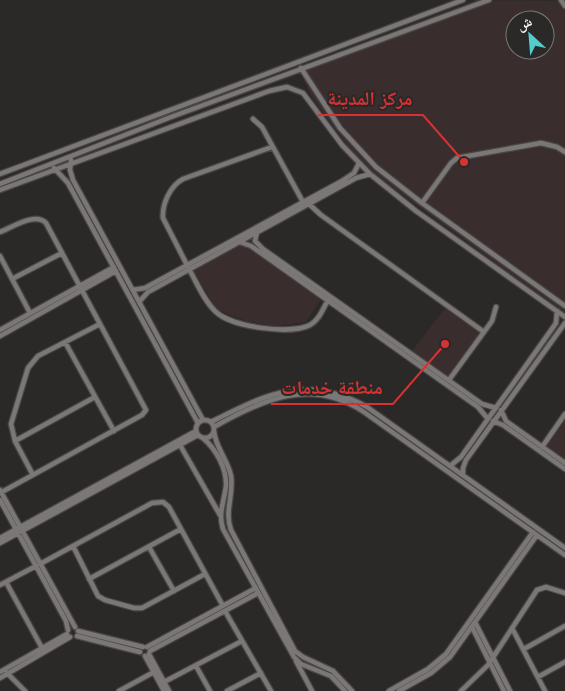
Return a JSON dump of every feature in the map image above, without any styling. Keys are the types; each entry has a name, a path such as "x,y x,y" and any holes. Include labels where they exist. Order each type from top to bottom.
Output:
{"street":[{"path":"0,174 463,0"},
{"path":"0,184 301,68 489,0"},
{"path":"562,0 565,6"},
{"path":"438,9 436,15 440,18"},
{"path":"419,17 423,20 422,24"},
{"path":"301,68 316,93 345,133 366,157 443,219 565,306"},
{"path":"0,190 54,168 280,88 297,89 308,99 333,133 370,174 438,226 565,317"},
{"path":"308,99 316,93"},
{"path":"162,112 162,117 171,117"},
{"path":"253,119 262,127 306,203 321,216 484,332"},
{"path":"131,124 138,124 139,129"},
{"path":"422,203 451,163 457,158 541,143 557,146 565,152"},
{"path":"272,146 183,179 173,186 163,209 163,218 188,267 217,313 228,319 265,328 286,329 310,324 317,319 328,300"},
{"path":"0,538 19,530 180,445 197,433 201,421 73,180 71,162 73,155"},
{"path":"343,183 354,173 359,163"},
{"path":"48,165 54,168 66,180 201,421"},
{"path":"133,290 152,286 343,183 370,174"},
{"path":"188,267 240,242 306,203"},
{"path":"0,232 33,219 40,219 46,224 146,408 144,414 0,492 66,621 69,634"},
{"path":"438,226 443,219"},
{"path":"257,232 255,241 262,250 328,300 478,404 496,408"},
{"path":"240,242 262,250 449,380 478,404 491,420 509,427 565,463"},
{"path":"12,279 62,253"},
{"path":"0,256 30,313"},
{"path":"0,336 41,310 115,269"},
{"path":"139,302 152,286"},
{"path":"449,380 494,318 496,307"},
{"path":"0,330 30,313 41,310"},
{"path":"463,475 462,468 491,420 496,408 556,323 557,311"},
{"path":"33,475 15,441 11,421 28,368 38,356 100,324"},
{"path":"450,466 461,457 501,410 565,324"},
{"path":"549,333 554,337"},
{"path":"65,342 114,431"},
{"path":"201,421 211,422 263,396 303,388 345,396 367,407 385,423 565,555"},
{"path":"203,438 209,438 214,429 264,402 282,396 303,394 328,396 358,408 385,423 463,475 565,548"},
{"path":"15,441 95,397"},
{"path":"501,410 509,427 565,469"},
{"path":"542,447 565,414"},
{"path":"211,422 231,478 232,488 228,512 229,526 257,591 297,653 334,672 352,691"},
{"path":"197,433 214,451 224,474 226,487 220,516"},
{"path":"0,543 19,530 197,433"},
{"path":"180,445 220,516 223,529 246,565 312,691"},
{"path":"461,457 466,460"},
{"path":"0,500 19,530"},
{"path":"0,585 154,502 168,505 242,641 272,691"},
{"path":"89,579 181,529"},
{"path":"399,691 441,666 472,627 535,534"},
{"path":"389,691 433,666 446,654 535,534"},
{"path":"73,546 89,579 102,599 134,608 145,607 206,574"},
{"path":"150,547 174,591"},
{"path":"38,565 77,631"},
{"path":"6,582 42,648"},
{"path":"461,691 490,662 539,589 546,587 565,594"},
{"path":"146,651 257,591"},
{"path":"475,622 510,691"},
{"path":"524,650 565,626"},
{"path":"472,627 504,691"},
{"path":"512,628 545,691"},
{"path":"3,671 77,631"},
{"path":"0,678 3,671 42,648 77,631 146,651 169,691"},
{"path":"164,682 242,641"},
{"path":"146,651 164,691"},
{"path":"294,658 301,664 331,676 345,691"},
{"path":"538,677 565,662"},
{"path":"196,666 210,691"},
{"path":"3,671 25,691"},
{"path":"120,691 154,672"},
{"path":"227,691 261,673"},
{"path":"466,686 469,691"}],"shaded area":[{"path":"476,0 565,1 565,314 377,176 349,148 310,94 298,67"},
{"path":"247,235 258,248 324,295 306,322 274,326 246,321 220,311 212,302 191,266"},
{"path":"445,308 480,333 447,382 409,355"},
{"path":"565,420 565,466 543,451"}],"place":[{"name":"مركز المدينة","path":"464,162"},
{"name":"منطقة خدمات","path":"445,344"}]}
